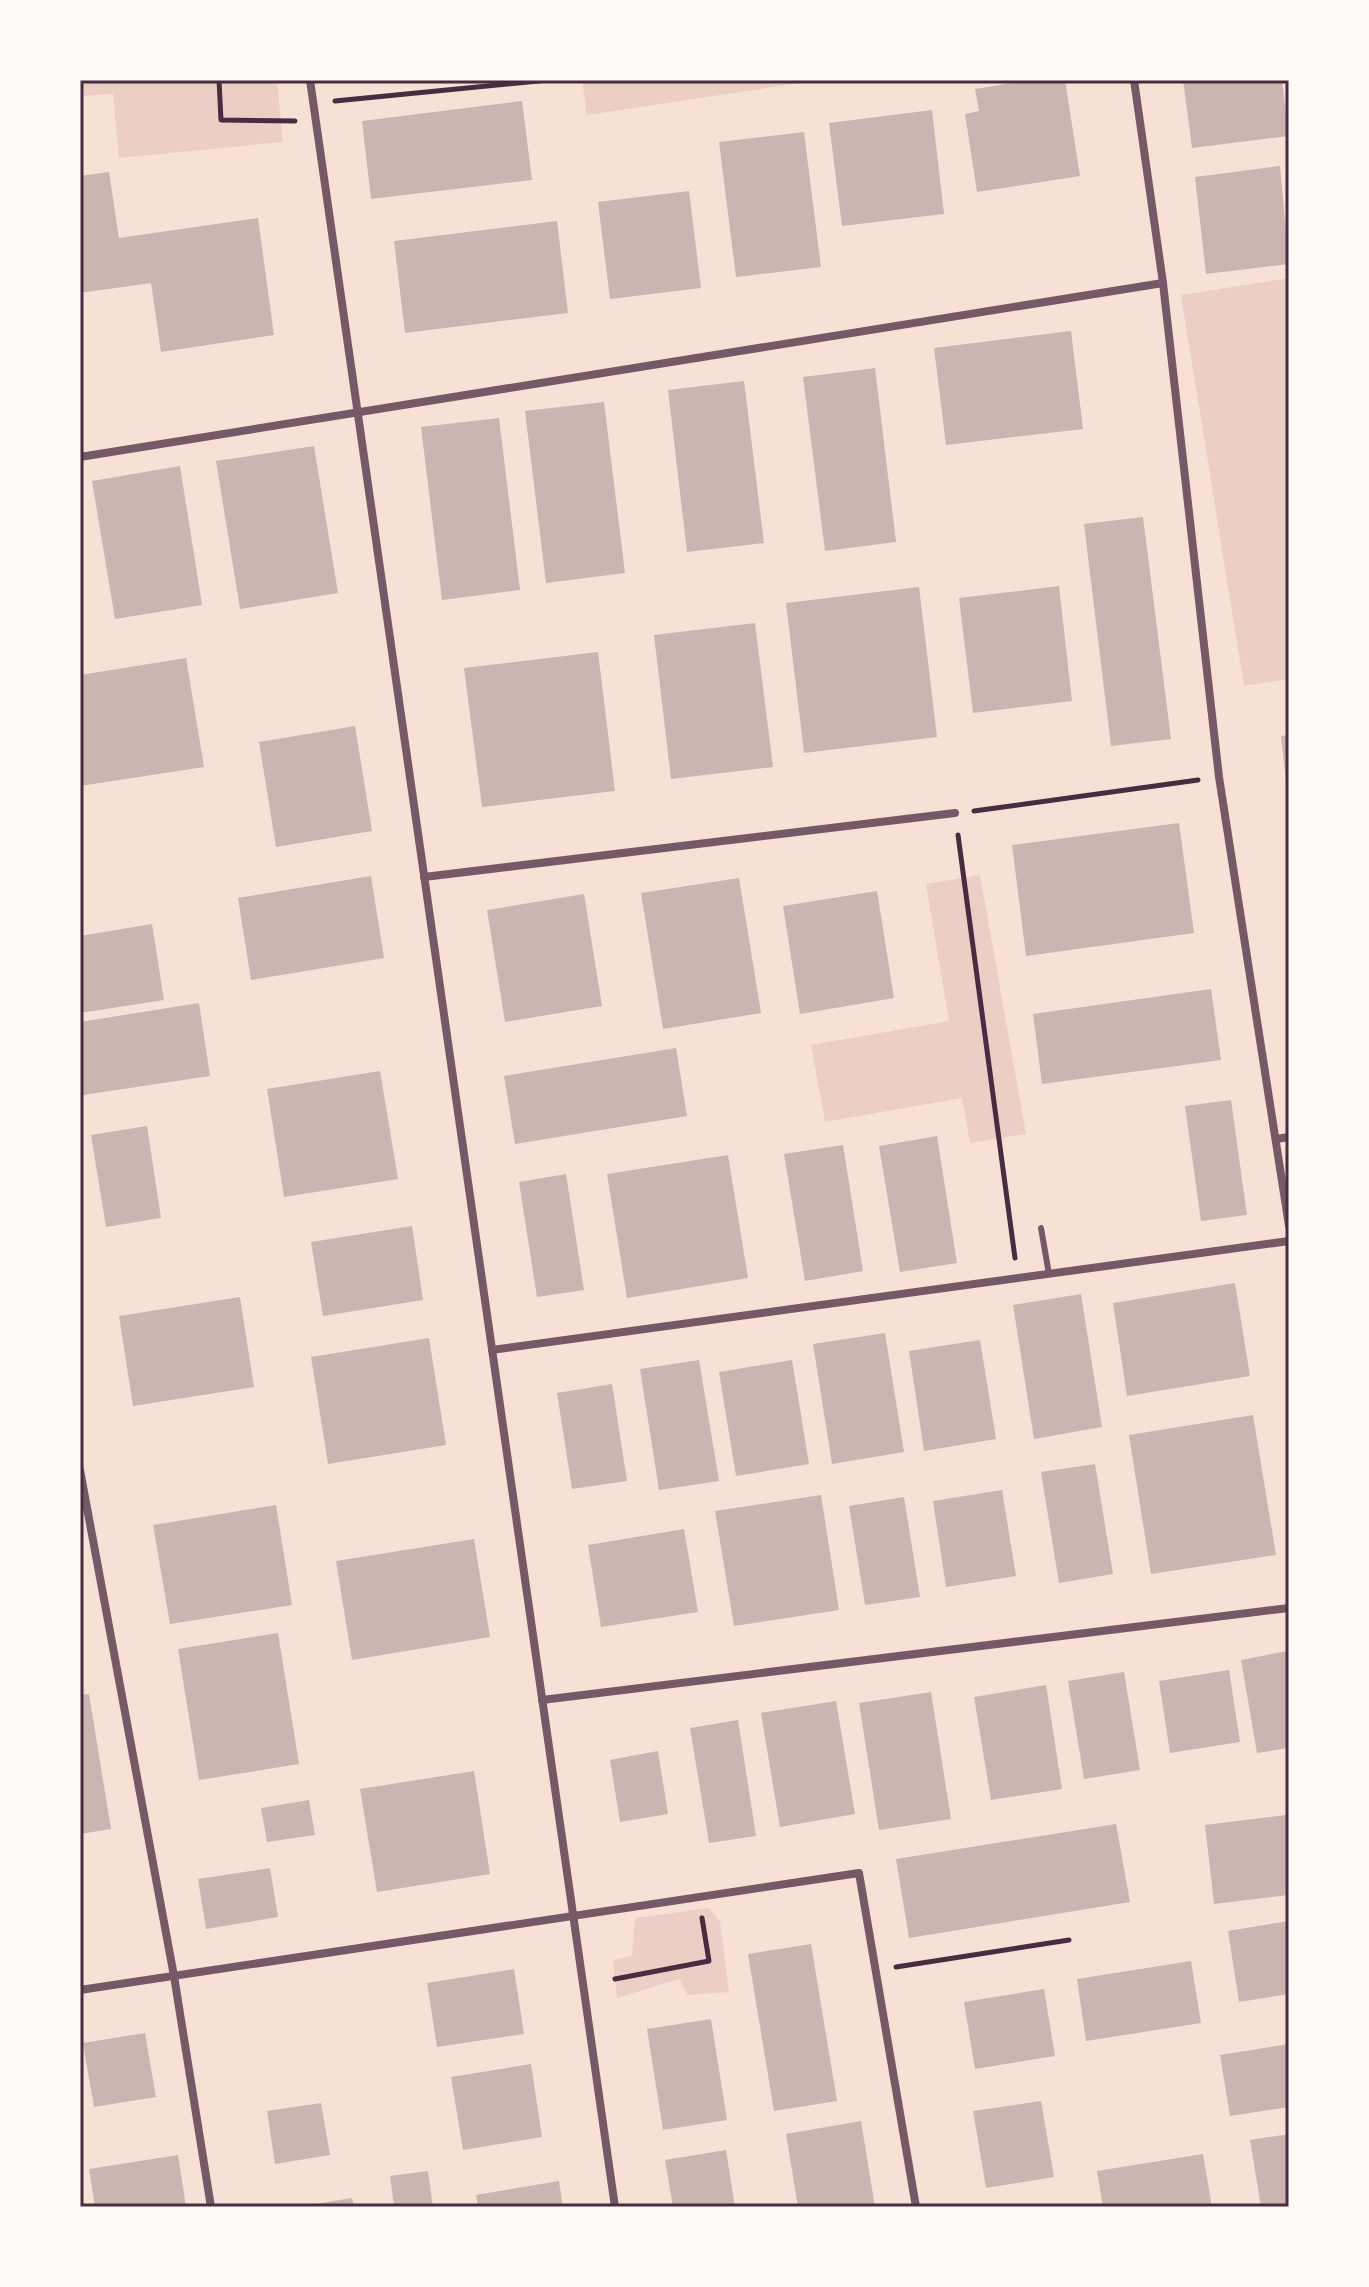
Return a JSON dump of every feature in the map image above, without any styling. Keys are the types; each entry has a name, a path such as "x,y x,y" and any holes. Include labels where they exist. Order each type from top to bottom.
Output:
{"street":[{"path":"310,80 615,2207"},
{"path":"1134,80 1163,283 1219,777 1289,1226"},
{"path":"80,457 1163,283"},
{"path":"424,877 955,813"},
{"path":"1276,1139 1289,1137"},
{"path":"492,1350 1289,1241"},
{"path":"80,1470 174,1976 211,2207"},
{"path":"542,1700 1289,1608"},
{"path":"80,1990 859,1873 916,2207"}],"lane":[{"path":"1041,1228 1049,1274"}],"path":[{"path":"219,80 221,120 293,121"},
{"path":"313,103 549,80"},
{"path":"1018,1278 955,813 1219,777"},
{"path":"615,1979 709,1961 699,1897"},
{"path":"875,1971 1069,1940"}],"shaded area":[{"path":"80,80 277,80 283,142 119,158 113,94 80,96"},
{"path":"582,80 821,80 587,115"},
{"path":"1289,278 1289,679 1244,686 1181,295"},
{"path":"980,875 1026,1134 970,1143 962,1098 825,1122 811,1045 949,1021 926,884"},
{"path":"709,1908 720,1922 729,1992 688,1995 679,1979 617,1998 613,1960 632,1956 635,1918"}],"building":[{"path":"1031,80 1065,80 1080,176 977,192 965,114 979,111 975,89"},
{"path":"1183,80 1282,80 1289,136 1192,148"},
{"path":"522,101 532,180 371,199 362,121"},
{"path":"932,110 944,214 842,226 829,123"},
{"path":"804,132 821,267 736,277 719,142"},
{"path":"1280,166 1289,264 1206,274 1195,177"},
{"path":"109,172 119,238 258,218 274,335 161,352 151,283 80,293 80,176"},
{"path":"689,191 701,288 610,299 598,202"},
{"path":"557,221 568,313 405,333 394,241"},
{"path":"1071,331 1083,429 946,445 934,348"},
{"path":"875,368 896,542 825,551 803,377"},
{"path":"744,381 764,543 687,552 668,390"},
{"path":"604,402 625,573 546,583 525,411"},
{"path":"499,418 520,590 442,600 421,427"},
{"path":"314,446 338,593 240,609 216,461"},
{"path":"180,466 202,605 115,619 92,481"},
{"path":"1143,517 1171,739 1111,746 1084,524"},
{"path":"1059,586 1072,701 973,713 959,598"},
{"path":"919,587 937,737 804,753 786,603"},
{"path":"755,623 773,767 671,779 654,635"},
{"path":"598,652 615,791 482,807 464,668"},
{"path":"186,658 204,767 80,786 80,675"},
{"path":"355,726 372,831 276,847 259,742"},
{"path":"1289,735 1289,790 1287,790 1281,736"},
{"path":"1179,823 1194,933 1026,956 1012,845"},
{"path":"371,876 384,958 251,980 238,898"},
{"path":"739,878 761,1013 663,1029 641,893"},
{"path":"877,891 894,998 800,1014 783,906"},
{"path":"584,894 602,1006 505,1022 487,910"},
{"path":"152,924 164,1000 80,1013 80,936"},
{"path":"1211,989 1221,1060 1042,1084 1033,1014"},
{"path":"199,1003 210,1076 83,1095 80,1022"},
{"path":"676,1048 687,1116 515,1144 504,1076"},
{"path":"380,1071 398,1179 284,1197 267,1089"},
{"path":"1231,1100 1247,1215 1201,1221 1185,1106"},
{"path":"147,1126 161,1218 106,1227 91,1135"},
{"path":"937,1136 957,1263 900,1272 879,1146"},
{"path":"843,1145 863,1271 805,1281 784,1154"},
{"path":"728,1155 748,1278 627,1298 607,1174"},
{"path":"566,1174 584,1290 537,1297 519,1182"},
{"path":"412,1226 423,1300 323,1316 311,1242"},
{"path":"1235,1283 1250,1376 1127,1396 1113,1303"},
{"path":"1081,1294 1102,1427 1034,1439 1013,1305"},
{"path":"240,1297 254,1387 133,1406 119,1316"},
{"path":"885,1333 904,1452 832,1464 813,1344"},
{"path":"429,1338 446,1445 328,1464 311,1357"},
{"path":"980,1340 996,1439 924,1451 909,1351"},
{"path":"699,1360 719,1481 659,1490 640,1369"},
{"path":"792,1360 809,1464 736,1476 719,1372"},
{"path":"612,1384 627,1481 572,1489 557,1393"},
{"path":"1253,1415 1276,1555 1151,1574 1129,1435"},
{"path":"1095,1464 1113,1574 1059,1583 1041,1472"},
{"path":"1002,1490 1016,1576 946,1587 933,1501"},
{"path":"821,1495 839,1610 734,1626 715,1511"},
{"path":"904,1497 920,1597 865,1605 849,1506"},
{"path":"276,1505 292,1605 170,1624 153,1525"},
{"path":"684,1529 698,1612 601,1627 588,1545"},
{"path":"474,1539 490,1637 352,1660 336,1561"},
{"path":"278,1633 299,1764 199,1780 178,1649"},
{"path":"1287,1651 1289,1748 1257,1753 1241,1660"},
{"path":"1229,1670 1240,1742 1170,1753 1159,1681"},
{"path":"1124,1672 1140,1770 1084,1779 1068,1681"},
{"path":"1046,1685 1062,1789 991,1800 974,1697"},
{"path":"931,1692 951,1819 879,1830 859,1703"},
{"path":"89,1694 111,1829 80,1834 80,1695"},
{"path":"836,1701 855,1814 780,1827 761,1713"},
{"path":"738,1720 756,1836 709,1843 690,1728"},
{"path":"658,1751 668,1814 620,1822 610,1760"},
{"path":"474,1771 490,1874 377,1892 360,1789"},
{"path":"309,1800 315,1835 267,1842 261,1808"},
{"path":"1286,1815 1289,1895 1214,1904 1205,1825"},
{"path":"1116,1824 1130,1902 909,1938 896,1859"},
{"path":"270,1868 278,1917 206,1929 198,1879"},
{"path":"1289,1921 1289,1994 1239,2002 1228,1931"},
{"path":"811,1944 837,2101 774,2111 748,1954"},
{"path":"1191,1961 1201,2023 1086,2041 1077,1979"},
{"path":"514,1969 524,2034 437,2047 427,1983"},
{"path":"1044,1989 1055,2056 975,2069 964,2002"},
{"path":"711,2019 727,2120 663,2130 647,2029"},
{"path":"145,2033 156,2097 94,2107 83,2043"},
{"path":"1289,2044 1289,2107 1230,2116 1220,2055"},
{"path":"531,2064 542,2137 463,2150 451,2077"},
{"path":"1041,2101 1054,2177 986,2188 973,2111"},
{"path":"321,2103 330,2155 275,2164 267,2111"},
{"path":"861,2121 875,2207 798,2207 786,2134"},
{"path":"1289,2134 1289,2207 1261,2207 1250,2140"},
{"path":"726,2150 735,2207 673,2207 665,2160"},
{"path":"1203,2154 1212,2207 1103,2207 1097,2171"},
{"path":"178,2155 186,2207 95,2207 89,2169"},
{"path":"428,2171 433,2207 394,2207 390,2176"},
{"path":"559,2181 563,2207 478,2207 476,2195"},
{"path":"352,2198 354,2207 309,2207 309,2205"}]}
